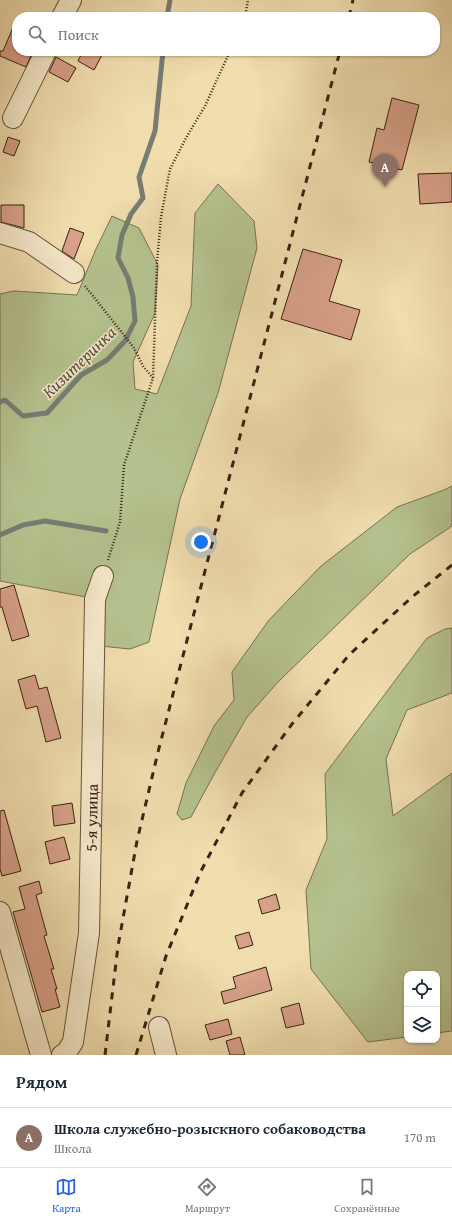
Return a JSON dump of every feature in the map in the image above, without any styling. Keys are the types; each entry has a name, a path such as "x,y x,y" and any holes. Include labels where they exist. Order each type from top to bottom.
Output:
{"street":[{"path":"65,12 71,0"},
{"path":"13,118 44,56"},
{"path":"0,233 30,242 74,273"},
{"name":"5-я улица","path":"62,1055 66,1053 73,1042 89,933 95,599 103,576"},
{"path":"0,912 42,1055"},
{"path":"159,1027 166,1055"}],"path":[{"path":"246,12 248,0"},
{"path":"103,576 120,522 124,465 153,378 157,262 161,217 170,169 205,106 228,56"},
{"path":"74,273 134,348 143,366 153,378"}],"green space":[{"path":"218,184 254,221 257,248 218,393 180,499 149,642 130,649 100,646 102,600 0,581 0,294 14,291 77,295 96,249 112,216 139,228 158,265 155,313 133,362 135,389 157,394 191,306 195,213"},
{"path":"452,486 452,526 410,554 279,681 247,717 191,817 182,820 177,814 186,783 214,726 234,700 232,672 269,620 321,566 397,507"},
{"path":"452,628 452,693 407,710 386,759 393,816 452,773 452,1031 440,1033 440,971 404,971 404,1037 368,1042 311,969 306,890 327,839 325,774 427,638 445,629"}],"building":[{"path":"12,30 12,56 31,56 26,67 0,56 0,51 3,51"},
{"path":"80,56 101,56 94,70 78,61"},
{"path":"56,57 76,68 68,82 49,72"},
{"path":"392,98 419,105 402,170 369,162 377,128 384,130"},
{"path":"8,137 20,141 14,156 3,152"},
{"path":"452,173 452,202 420,204 418,174"},
{"path":"1,205 24,205 24,228 1,222"},
{"path":"70,228 84,233 74,259 62,251"},
{"path":"303,249 342,260 329,301 360,310 351,340 281,319"},
{"path":"14,585 29,636 12,641 2,607 0,607 0,589"},
{"path":"35,675 39,689 47,687 61,738 46,742 37,706 26,709 18,680"},
{"path":"72,803 75,823 54,826 52,806"},
{"path":"4,810 21,871 2,876 0,869 0,811"},
{"path":"64,837 70,859 50,864 45,842"},
{"path":"39,881 42,893 36,895 47,935 44,936 54,969 51,969 57,989 55,989 60,1007 42,1012 13,912 25,909 19,887"},
{"path":"276,894 280,909 262,914 258,900"},
{"path":"249,932 253,945 239,949 235,936"},
{"path":"266,967 272,990 224,1004 221,992 236,988 233,977"},
{"path":"299,1003 304,1024 286,1028 281,1008"},
{"path":"228,1019 232,1034 210,1040 205,1025"},
{"path":"240,1037 245,1055 230,1055 226,1041"}],"waterway":[{"name":"Кизитеринка","path":"168,12 170,0"},
{"name":"Кизитеринка","path":"0,402 5,400 23,416 47,413 81,375 107,360 125,341 135,321 133,297 128,278 118,258 122,235 131,214 143,198 139,177 155,131 162,56"},
{"name":"Кизитеринка","path":"0,535 23,525 45,521 106,531"}],"railway":[{"path":"350,12 353,0"},
{"path":"105,1055 118,946 137,841 158,752 339,56"},
{"path":"136,1055 166,956 201,871 242,793 292,724 349,655 412,597 452,565"}],"place":[{"name":"Школа служебно-розыскного собаководства","path":"385,187"}]}
